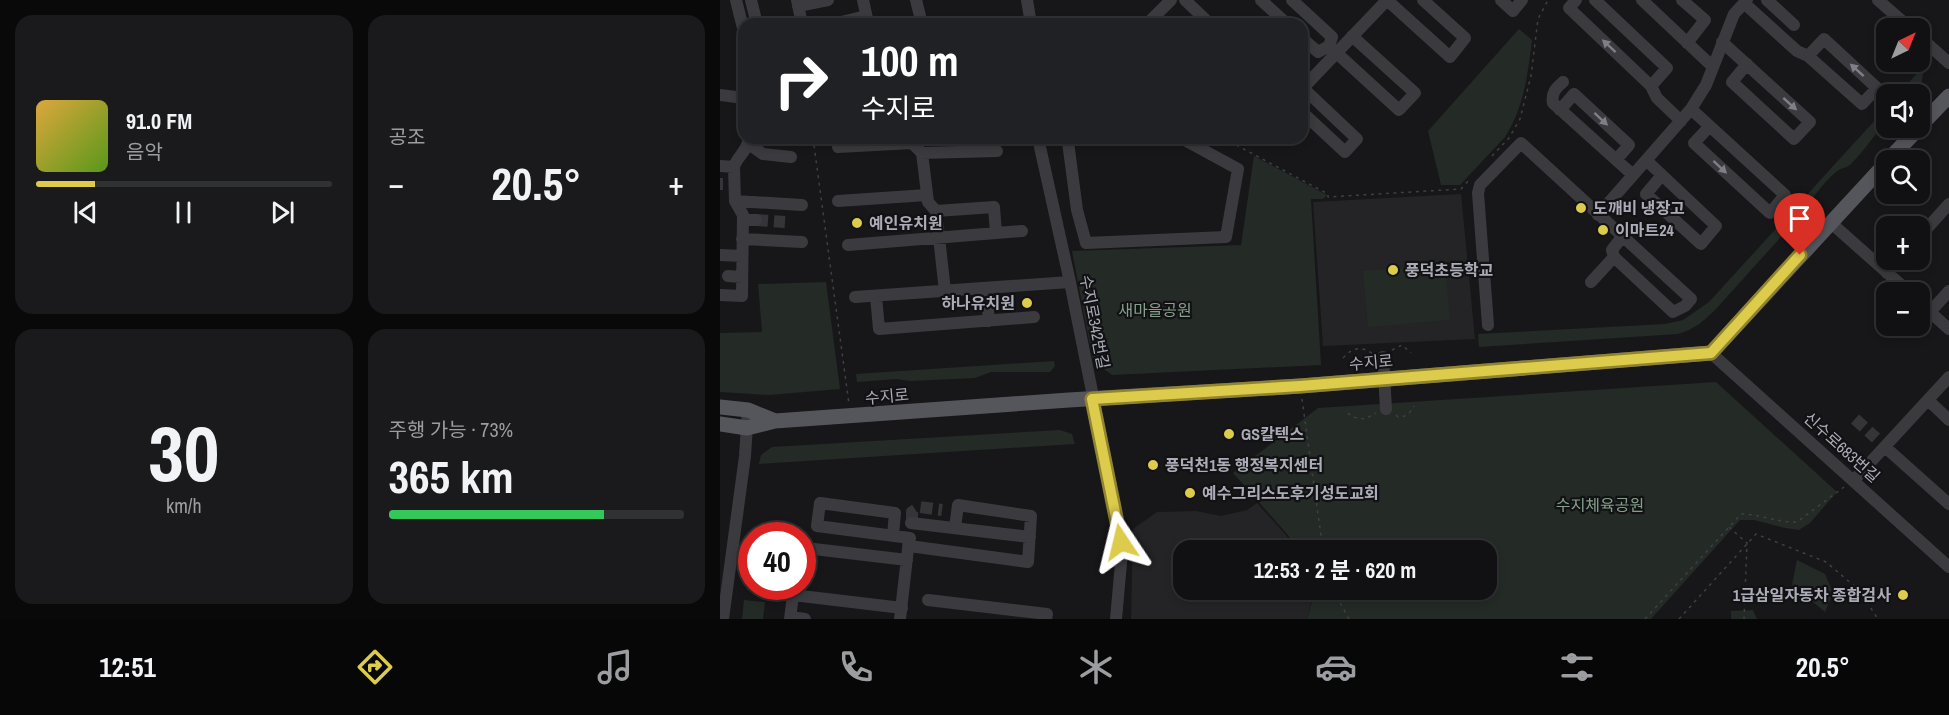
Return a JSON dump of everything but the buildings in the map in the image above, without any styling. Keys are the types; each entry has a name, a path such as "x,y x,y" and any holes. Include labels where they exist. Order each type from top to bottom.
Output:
{"main road":[{"path":"1930,116 1949,96"},
{"path":"1898,150 1909,138"},
{"path":"1711,353 1876,174"},
{"name":"수지로","path":"720,424 747,428 775,421 1300,386 1711,353"},
{"name":"수지로","path":"720,406 748,410 775,421"}],"street":[{"path":"736,0 740,18"},
{"path":"751,0 756,18"},
{"path":"801,18 797,3 828,0"},
{"path":"863,0 867,18"},
{"path":"916,0 920,18"},
{"path":"1027,0 1030,18"},
{"path":"1153,18 1171,0"},
{"path":"1185,0 1200,18"},
{"path":"1261,0 1280,18"},
{"path":"1292,0 1332,37 1333,49 1399,111 1415,93 1352,36"},
{"path":"1308,82 1333,49 1352,36 1387,0 1450,57 1465,38 1423,0"},
{"path":"1501,0 1513,10 1522,0"},
{"path":"1576,0 1569,8 1651,86 1657,98 1681,121"},
{"path":"1595,0 1667,68 1651,86"},
{"path":"1642,0 1713,67"},
{"path":"1682,0 1705,20 1687,43"},
{"path":"1767,0 1794,25"},
{"path":"1878,0 1899,18"},
{"path":"1598,215 1691,109 1706,85 1734,14 1745,2 1797,51 1808,56 1862,104 1877,88 1824,39 1808,56"},
{"path":"1722,42 1747,64 1810,122 1794,139 1732,82 1747,64"},
{"path":"1308,44 1317,52 1333,49"},
{"path":"1930,46 1949,63"},
{"path":"1563,82 1551,97 1553,103 1633,176"},
{"path":"1308,94 1357,139 1345,152 1308,118"},
{"path":"1560,110 1574,94 1629,145 1616,160"},
{"path":"720,95 738,97"},
{"path":"1691,109 1710,126 1785,195 1770,213 1694,143 1710,126"},
{"path":"1488,325 1478,193 1480,185 1521,143 1691,299 1685,306 1673,312 1614,257 1612,250 1622,237"},
{"path":"720,295 742,296 743,215 729,184 735,162 747,144"},
{"path":"752,144 763,154 791,157"},
{"path":"838,147 894,144"},
{"path":"913,144 922,153 928,202 936,211 945,291"},
{"name":"수지로342번길","path":"1039,144 1070,282 1121,540 1116,619"},
{"path":"1068,144 1077,210 1086,243 1226,237 1238,169 1192,144"},
{"path":"922,153 997,151"},
{"path":"1646,160 1662,175 1716,226 1701,244 1646,194 1662,175"},
{"path":"720,166 734,167"},
{"path":"838,201 927,195"},
{"path":"735,201 802,205"},
{"path":"1930,225 1949,204"},
{"path":"936,211 994,207 996,233"},
{"path":"742,220 756,220"},
{"path":"1830,222 1897,282"},
{"path":"848,245 1022,231"},
{"path":"742,239 802,242"},
{"path":"720,255 742,256"},
{"path":"1591,282 1614,257"},
{"path":"1887,273 1890,270"},
{"path":"728,276 742,277"},
{"path":"855,297 1070,282"},
{"path":"986,288 989,321"},
{"path":"1949,291 1930,312 1949,329"},
{"path":"876,296 879,329 1034,317"},
{"name":"신수로683번길","path":"1711,353 1949,567"},
{"path":"1383,357 1386,409"},
{"path":"1854,480 1949,377"},
{"path":"1928,400 1949,420"},
{"path":"723,619 748,410"},
{"path":"1885,447 1949,504"},
{"path":"893,535 895,513 820,503 817,526 893,535 909,542 1028,562 1031,516 958,505 955,528"},
{"path":"805,619 790,618 793,595 886,606 901,613 912,522 1030,537"},
{"path":"816,549 907,560"},
{"path":"928,600 994,614 1047,614 1046,619"},
{"path":"885,619 886,606"}],"path":[{"path":"1493,155 1509,138 1520,119 1531,76 1538,19 1548,0"},
{"path":"814,144 851,417"},
{"path":"1234,144 1328,194 1328,197 1461,189 1477,172"},
{"path":"1342,358 1356,348 1362,348 1383,357 1402,345 1411,353"},
{"path":"1300,386 1322,540"},
{"path":"1347,413 1352,417 1365,419 1386,409 1398,417 1404,417 1414,406"},
{"path":"1645,619 1741,514 1797,522 1854,480"},
{"path":"1729,527 1747,543"},
{"path":"1679,619 1756,534 1826,562 1859,590 1878,619"},
{"path":"1744,619 1747,543"},
{"path":"1339,600 1349,619"}],"shaded area":[{"name":"풍덕초등학교","path":"1461,194 1475,339 1323,346 1313,202"},
{"path":"1257,503 1289,540 1173,540 1173,600 1312,600 1307,619 1131,619 1133,529 1157,512 1196,511 1221,516 1247,510"}],"green space":[{"path":"1519,29 1532,40 1524,90 1511,126 1505,137 1460,185 1441,185 1428,131"},
{"path":"1918,72 1924,72 1921,84 1907,84"},
{"path":"1876,119 1876,134 1856,159 1830,177 1806,209 1716,309 1694,327 1678,334 1479,347 1478,334 1665,324 1683,320 1709,302"},
{"name":"새마을공원","path":"1254,156 1327,195 1323,199 1311,199 1321,365 1112,375 1093,361 1072,251 1241,245"},
{"path":"1445,265 1450,320 1368,327 1363,271"},
{"path":"826,282 840,389 769,395 720,392 720,333 762,332 758,284"},
{"path":"1054,361 1055,366 1050,372 991,372 975,378 857,382 856,374"},
{"name":"수지체육공원","path":"1716,382 1837,492 1810,523 1799,530 1754,520 1740,520 1651,619 1307,619 1312,600 1497,600 1497,540 1291,540 1233,473 1318,408"},
{"path":"1060,430 1072,434 1075,444 759,464 761,455 772,447"},
{"path":"1797,560 1825,574 1833,593 1825,612 1792,585"},
{"path":"744,600 765,602 763,619 742,619"},
{"path":"1753,610 1757,619 1731,619 1731,611"}],"tunnel":[{"path":"756,220 785,222"},
{"path":"1855,419 1876,438"},
{"path":"912,520 912,512 920,507 942,510"}],"place":[{"name":"도깨비 냉장고","path":"1581,208"},
{"name":"예인유치원","path":"857,223"},
{"name":"이마트24","path":"1603,230"},
{"name":"풍덕초등학교","path":"1393,270"},
{"name":"하나유치원","path":"1027,303"},
{"name":"GS칼텍스","path":"1229,434"},
{"name":"풍덕천1동 행정복지센터","path":"1153,465"},
{"name":"예수그리스도후기성도교회","path":"1190,493"},
{"name":"1급삼일자동차 종합검사","path":"1903,595"}],"route":[{"path":"1121,542 1092,399 1300,386 1711,353 1800,255"}]}
